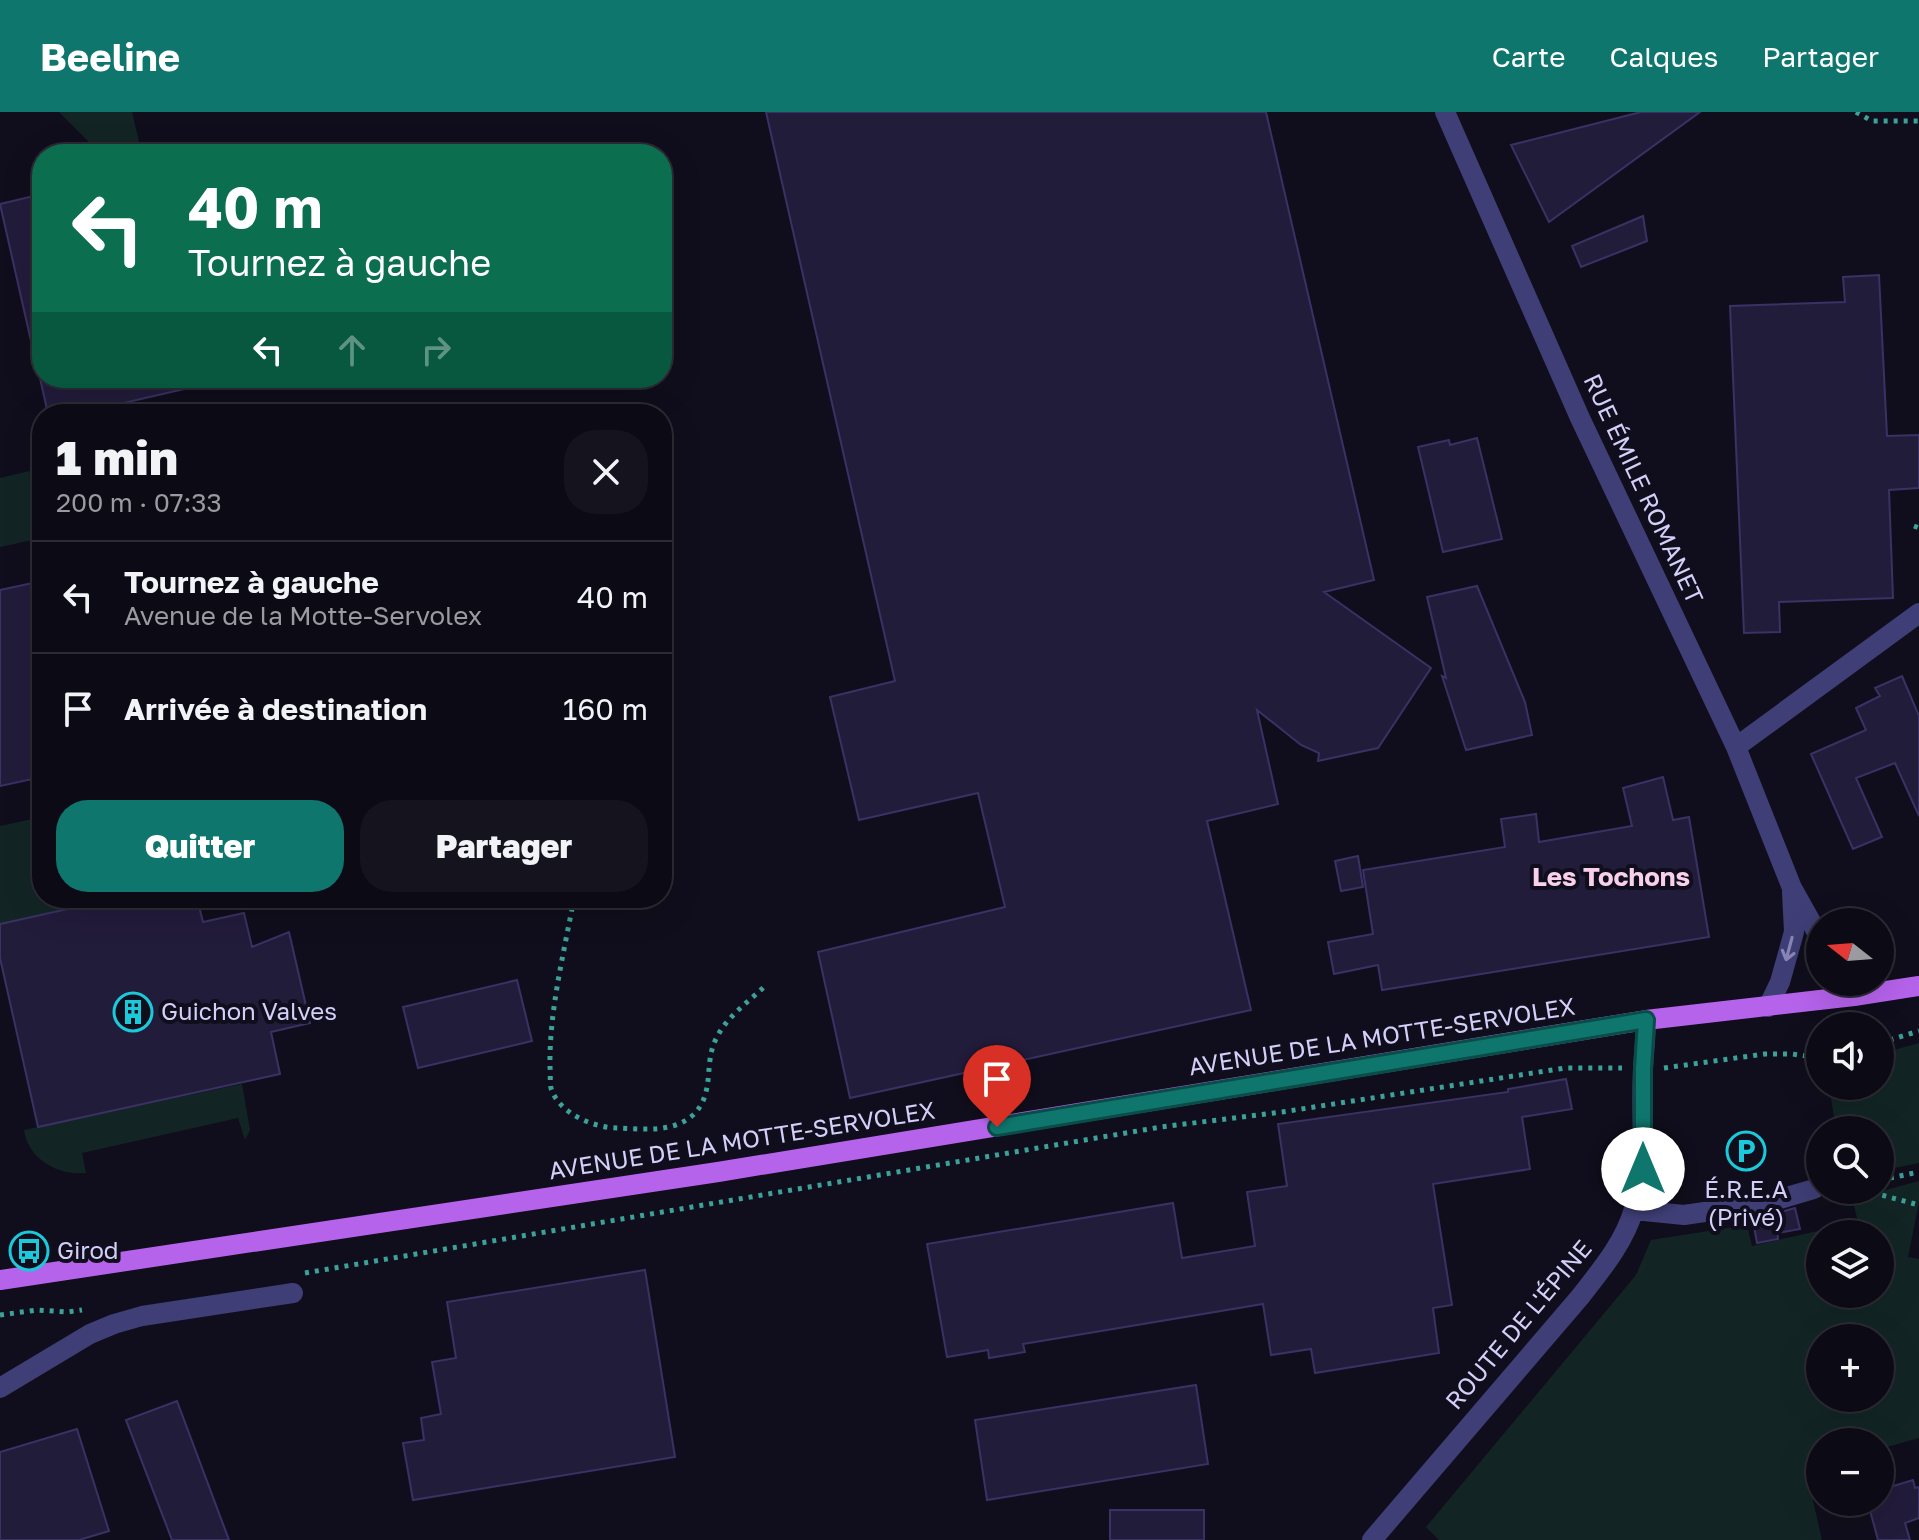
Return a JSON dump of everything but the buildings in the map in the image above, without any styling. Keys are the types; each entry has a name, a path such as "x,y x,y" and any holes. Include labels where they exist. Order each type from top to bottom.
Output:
{"main road":[{"name":"AVENUE DE LA MOTTE-SERVOLEX","path":"1894,987 1919,986"},
{"name":"AVENUE DE LA MOTTE-SERVOLEX","path":"0,1280 718,1172 1646,1020 1768,1007 1818,996"}],"street":[{"name":"RUE ÉMILE ROMANET","path":"1445,112 1580,418 1736,747 1792,888 1806,913"},
{"path":"1736,747 1919,613"},
{"name":"RUE ÉMILE ROMANET","path":"1768,1007 1780,982 1794,932 1792,888"},
{"name":"ROUTE DE L'ÉPINE","path":"1372,1540 1610,1259 1634,1210 1643,1169 1646,1020"},
{"path":"1634,1210 1684,1215 1766,1203 1806,1191"},
{"path":"0,1388 90,1334 114,1324 296,1283"}],"path":[{"path":"1856,112 1872,121 1919,121"},
{"path":"572,908 550,1043 551,1090 563,1108 583,1119 612,1128 680,1125 701,1107 707,1091 714,1042 728,1020 764,987"},
{"path":"1894,1039 1919,1031"},
{"path":"296,1283 1161,1127 1282,1112 1565,1068 1681,1068 1765,1054 1806,1057"},
{"path":"1894,1177 1919,1172"},
{"path":"1894,1198 1915,1204"},
{"path":"0,1315 37,1310 67,1312 90,1309"}],"green space":[{"path":"59,112 132,112 140,144 91,144"},
{"path":"32,470 32,540 0,547 0,478"},
{"path":"32,819 32,908 73,908 0,926 0,826"},
{"path":"1919,1043 1919,1163 1894,1168 1894,1116 1834,1116 1831,1100 1894,1100 1894,1050"},
{"path":"242,1084 250,1130 245,1140 238,1118 82,1153 86,1173 75,1173 46,1164 31,1149 24,1130"},
{"path":"1919,1181 1919,1202 1908,1257 1919,1259 1919,1438 1894,1445 1894,1428 1806,1428 1806,1516 1817,1516 1822,1540 1439,1540 1426,1527 1636,1275 1651,1240 1747,1225 1752,1246 1806,1234 1806,1308 1894,1308 1894,1220 1858,1220 1854,1204 1894,1204 1894,1188"}],"place":[{"name":"Guichon Valves","path":"133,1012"},
{"name":"É.R.E.A (Privé)","path":"1746,1151"},
{"name":"Girod","path":"29,1251"}],"district":[{"name":"Les Tochons","path":"1611,877"}],"route":[{"path":"997,1127 1646,1020 1643,1169"}]}
